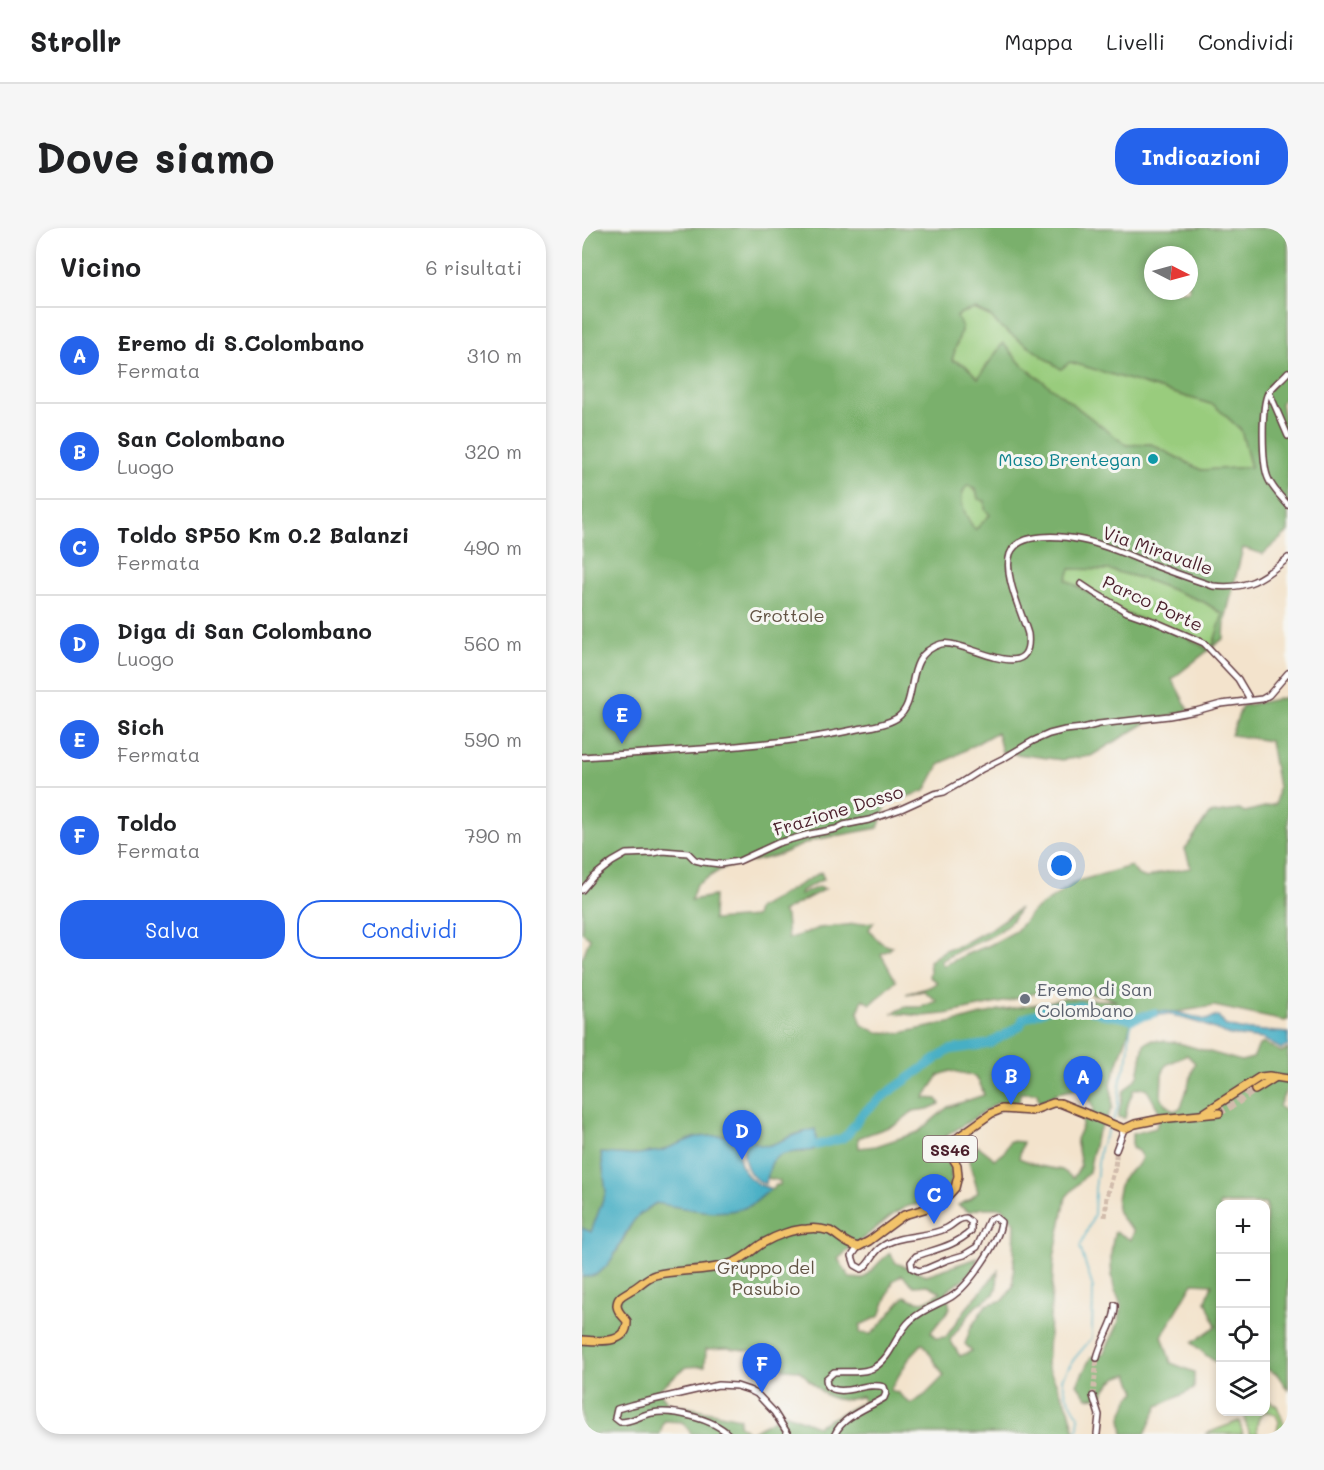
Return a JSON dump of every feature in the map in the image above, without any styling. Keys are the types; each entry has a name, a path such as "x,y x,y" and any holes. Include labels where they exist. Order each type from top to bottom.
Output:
{"main road":[{"path":"1202,1114 1260,1077 1288,1079"},
{"path":"1256,1090 1276,1077"},
{"name":"SS46","path":"858,1247 904,1215 931,1207 944,1200 955,1188 958,1176 957,1165 950,1152 950,1144 992,1113 1002,1109 1032,1111 1046,1105 1060,1103 1121,1128"},
{"path":"1121,1128 1160,1119 1218,1113"},
{"path":"582,1340 614,1340 623,1334 627,1322 618,1311 619,1298 654,1276 732,1263 777,1236 805,1229 830,1231 848,1244 858,1247"}],"street":[{"path":"1288,372 1269,392 1264,403 1263,416 1265,471 1272,486 1288,505"},
{"path":"1269,392 1288,436"},
{"name":"Via Miravalle","path":"582,757 794,741 882,724 897,717 905,707 918,662 927,651 933,648 947,643 956,644 1003,660 1015,660 1027,651 1029,634 1013,590 1009,561 1011,552 1018,543 1027,539 1055,537 1082,540 1213,586 1222,587 1239,586 1257,581 1288,558"},
{"name":"Parco Porte","path":"1081,584 1127,612 1204,643 1238,679 1248,700"},
{"name":"Frazione Dosso","path":"582,890 593,877 626,854 653,853 663,850 688,854 695,860 703,862 720,864 739,861 778,843 869,820 944,792 1049,734 1262,699 1269,695 1288,673"},
{"path":"1116,1150 1121,1128"},
{"path":"835,1434 846,1420 884,1398 886,1394 884,1387 880,1385 868,1385 844,1391 834,1390 828,1386 826,1378 834,1372 864,1371 874,1368 883,1360 909,1321 924,1310 952,1296 967,1284 1000,1230 1001,1222 995,1217 989,1220 977,1246 964,1255 919,1271 912,1268 911,1262 916,1256 963,1239 971,1231 971,1222 966,1218 960,1218 947,1228 891,1242 879,1248 862,1269 855,1265 852,1256 858,1247"},
{"path":"1097,1358 1116,1314 1115,1305"},
{"path":"728,1434 723,1429 705,1421 669,1412 651,1413 626,1422 620,1422 615,1418 617,1409 631,1405 718,1385 737,1386 757,1394 774,1412 788,1434"},
{"path":"1093,1396 1100,1415 1097,1434"}],"green space":[{"path":"582,228 1288,228 1288,392 1281,403 1288,442 1288,532 1263,554 1243,548 1225,620 1224,638 1172,679 1189,710 1144,724 1091,756 1062,760 1002,752 997,732 939,765 925,791 887,803 878,828 814,840 776,856 723,868 696,885 691,900 714,896 713,920 755,917 757,909 821,872 824,879 801,891 800,895 818,887 825,889 782,912 786,916 788,939 819,928 874,922 869,929 881,943 892,947 881,954 896,981 871,1004 863,999 858,1012 862,1025 877,1032 900,1033 999,1010 1065,998 1117,1001 1101,995 1092,995 1091,992 1066,992 1062,988 945,1014 923,1016 893,1013 905,1007 921,1007 937,1001 924,991 906,994 937,982 929,977 929,961 947,949 961,945 992,928 1020,908 1003,929 941,961 943,966 1016,931 1033,911 1078,881 1131,866 1138,875 1147,878 1160,873 1191,868 1185,849 1209,814 1239,810 1245,812 1276,804 1278,787 1270,741 1231,735 1242,706 1288,697 1288,1020 1214,1006 1133,1019 1110,1086 1112,1108 1096,1136 1089,1172 1066,1197 1054,1258 1047,1365 1069,1409 1074,1434 692,1434 682,1422 664,1421 660,1434 582,1434 582,1277 600,1272 614,1257 634,1220 657,1203 716,1211 749,1206 776,1185 780,1185 780,1181 767,1178 774,1159 787,1153 805,1152 815,1137 815,1129 764,1146 759,1145 748,1136 753,1133 751,1131 747,1134 696,1137 661,1151 631,1155 601,1153 606,1192 591,1232 582,1228 582,959 590,938 582,932","holes":["975,309 992,317 999,326 1061,369 1070,362 1214,405 1241,430 1251,467 1201,470 1151,444 1126,445 1022,365 1003,343 978,378 965,365 952,360 962,327 957,317 961,313","968,485 976,490 978,499 985,501 985,509 990,515 975,530 963,508 964,490","1070,569 1109,570 1144,579 1204,602 1223,614 1213,645 1207,649 1186,637 1125,613 1066,580","950,1071 973,1076 979,1082 984,1095 948,1107 918,1132 876,1146 859,1148 858,1138 897,1124 913,1111 928,1109 940,1104 937,1099 924,1098 939,1075","1076,1089 1088,1097 1094,1110 1082,1119 1082,1126 1076,1139 1081,1166 1073,1178 1062,1170 1039,1166 1019,1158 1023,1142 1010,1141 1003,1154 994,1159 978,1146 970,1150 969,1161 978,1192 969,1200 958,1205 969,1212 982,1208 1003,1208 1015,1223 1013,1286 1004,1300 986,1305 971,1327 965,1344 972,1351 960,1356 950,1340 975,1307 994,1294 998,1271 946,1337 936,1338 931,1332 950,1308 946,1291 965,1278 973,1269 978,1258 926,1275 896,1263 890,1253 863,1279 850,1278 838,1259 896,1212 911,1205 935,1200 947,1190 951,1181 951,1167 931,1146 997,1103 1019,1102 1020,1093 1037,1093 1039,1103 1057,1093","902,1275 914,1286 928,1285 941,1292 924,1302 905,1296 871,1334 860,1333 860,1325 880,1316 893,1281","923,1343 944,1376 925,1395 911,1404 897,1392 890,1390 910,1357","706,1349 770,1351 777,1355 783,1369 799,1370 826,1395 841,1400 862,1396 863,1402 817,1426 785,1413 749,1433 739,1424 740,1418 668,1403 658,1390 686,1367 705,1366"]},
{"path":"974,309 992,317 999,326 1061,368 1070,362 1214,405 1241,430 1251,468 1201,470 1151,444 1126,445 1022,365 1003,344 978,379 965,365 952,360 962,327 957,317 961,313"},
{"path":"968,485 986,500 990,515 975,530 963,508 962,495"},
{"path":"1070,569 1109,569 1144,579 1204,602 1223,614 1213,645 1207,649 1186,637 1125,613 1066,580"},
{"path":"1151,1040 1175,1042 1241,1061 1253,1058 1259,1045 1264,1043 1281,1052 1288,1049 1288,1086 1279,1106 1288,1114 1288,1390 1277,1374 1270,1371 1270,1200 1216,1200 1216,1326 1206,1301 1212,1284 1193,1283 1162,1336 1171,1363 1194,1372 1194,1389 1158,1406 1145,1434 1123,1434 1121,1418 1129,1398 1136,1392 1129,1374 1112,1381 1102,1396 1087,1398 1077,1384 1091,1357 1103,1354 1120,1318 1121,1306 1114,1288 1112,1274 1112,1245 1115,1231 1131,1240 1134,1231 1119,1215 1118,1192 1124,1177 1137,1166 1142,1157 1132,1148 1132,1134 1156,1128 1160,1113 1146,1088 1134,1089 1125,1118 1118,1117 1123,1092 1138,1076 1144,1044","holes":["1187,1055 1195,1063 1181,1108 1173,1111 1161,1098 1162,1075 1166,1065"]},
{"path":"1216,1326 1216,1362 1207,1356 1192,1343"},
{"path":"1270,1402 1277,1406 1288,1434 1276,1434 1279,1422 1276,1415 1270,1412"},
{"path":"1246,1416 1260,1416 1257,1426 1258,1434 1250,1434"},
{"path":"1239,1421 1243,1434 1205,1434"}],"water":[{"path":"1143,1012 1176,1012 1206,1020 1218,1016 1226,1026 1288,1033 1288,1046 1281,1049 1263,1039 1230,1035 1169,1014 1144,1019"},
{"path":"815,1129 817,1145 813,1150 778,1156 771,1164 766,1184 753,1177 744,1157 745,1142 748,1136 759,1145 764,1146"},
{"path":"747,1134 741,1141 740,1162 754,1181 771,1189 749,1206 738,1210 703,1211 656,1203 639,1215 631,1225 615,1254 602,1271 593,1276 582,1277 582,1228 591,1232 606,1192 601,1153 631,1155 661,1151 696,1137"}],"waterway":[{"path":"817,1145 841,1139 848,1134 862,1114 886,1094 949,1050 989,1044 1020,1026 1023,1019 1052,1007 1082,1006 1102,1014 1133,1019 1154,1013"},
{"path":"1112,1122 1117,1110 1121,1078 1128,1058 1133,1019"},
{"path":"1077,1434 1079,1417 1066,1394 1062,1379 1074,1359 1092,1338 1093,1288 1080,1247 1094,1215 1100,1148 1110,1126"}],"tunnel":[{"path":"1219,1113 1255,1090"},
{"path":"1105,1217 1107,1197 1115,1168 1116,1150"},
{"path":"1093,1396 1097,1358"}],"place":[{"name":"Maso Brentegan","path":"1153,459"},
{"name":"Sich","path":"622,744"},
{"name":"Eremo di San Colombano","path":"1025,999"},
{"name":"San Colombano","path":"1011,1105"},
{"name":"Eremo di S.Colombano","path":"1083,1106"},
{"name":"Diga di San Colombano","path":"742,1160"},
{"name":"Toldo SP50 Km 0.2 Balanzi","path":"934,1224"},
{"name":"Toldo","path":"762,1393"}],"park label":[{"name":"Grottole","path":"787,615"},
{"name":"Gruppo del Pasubio","path":"766,1277"}]}
